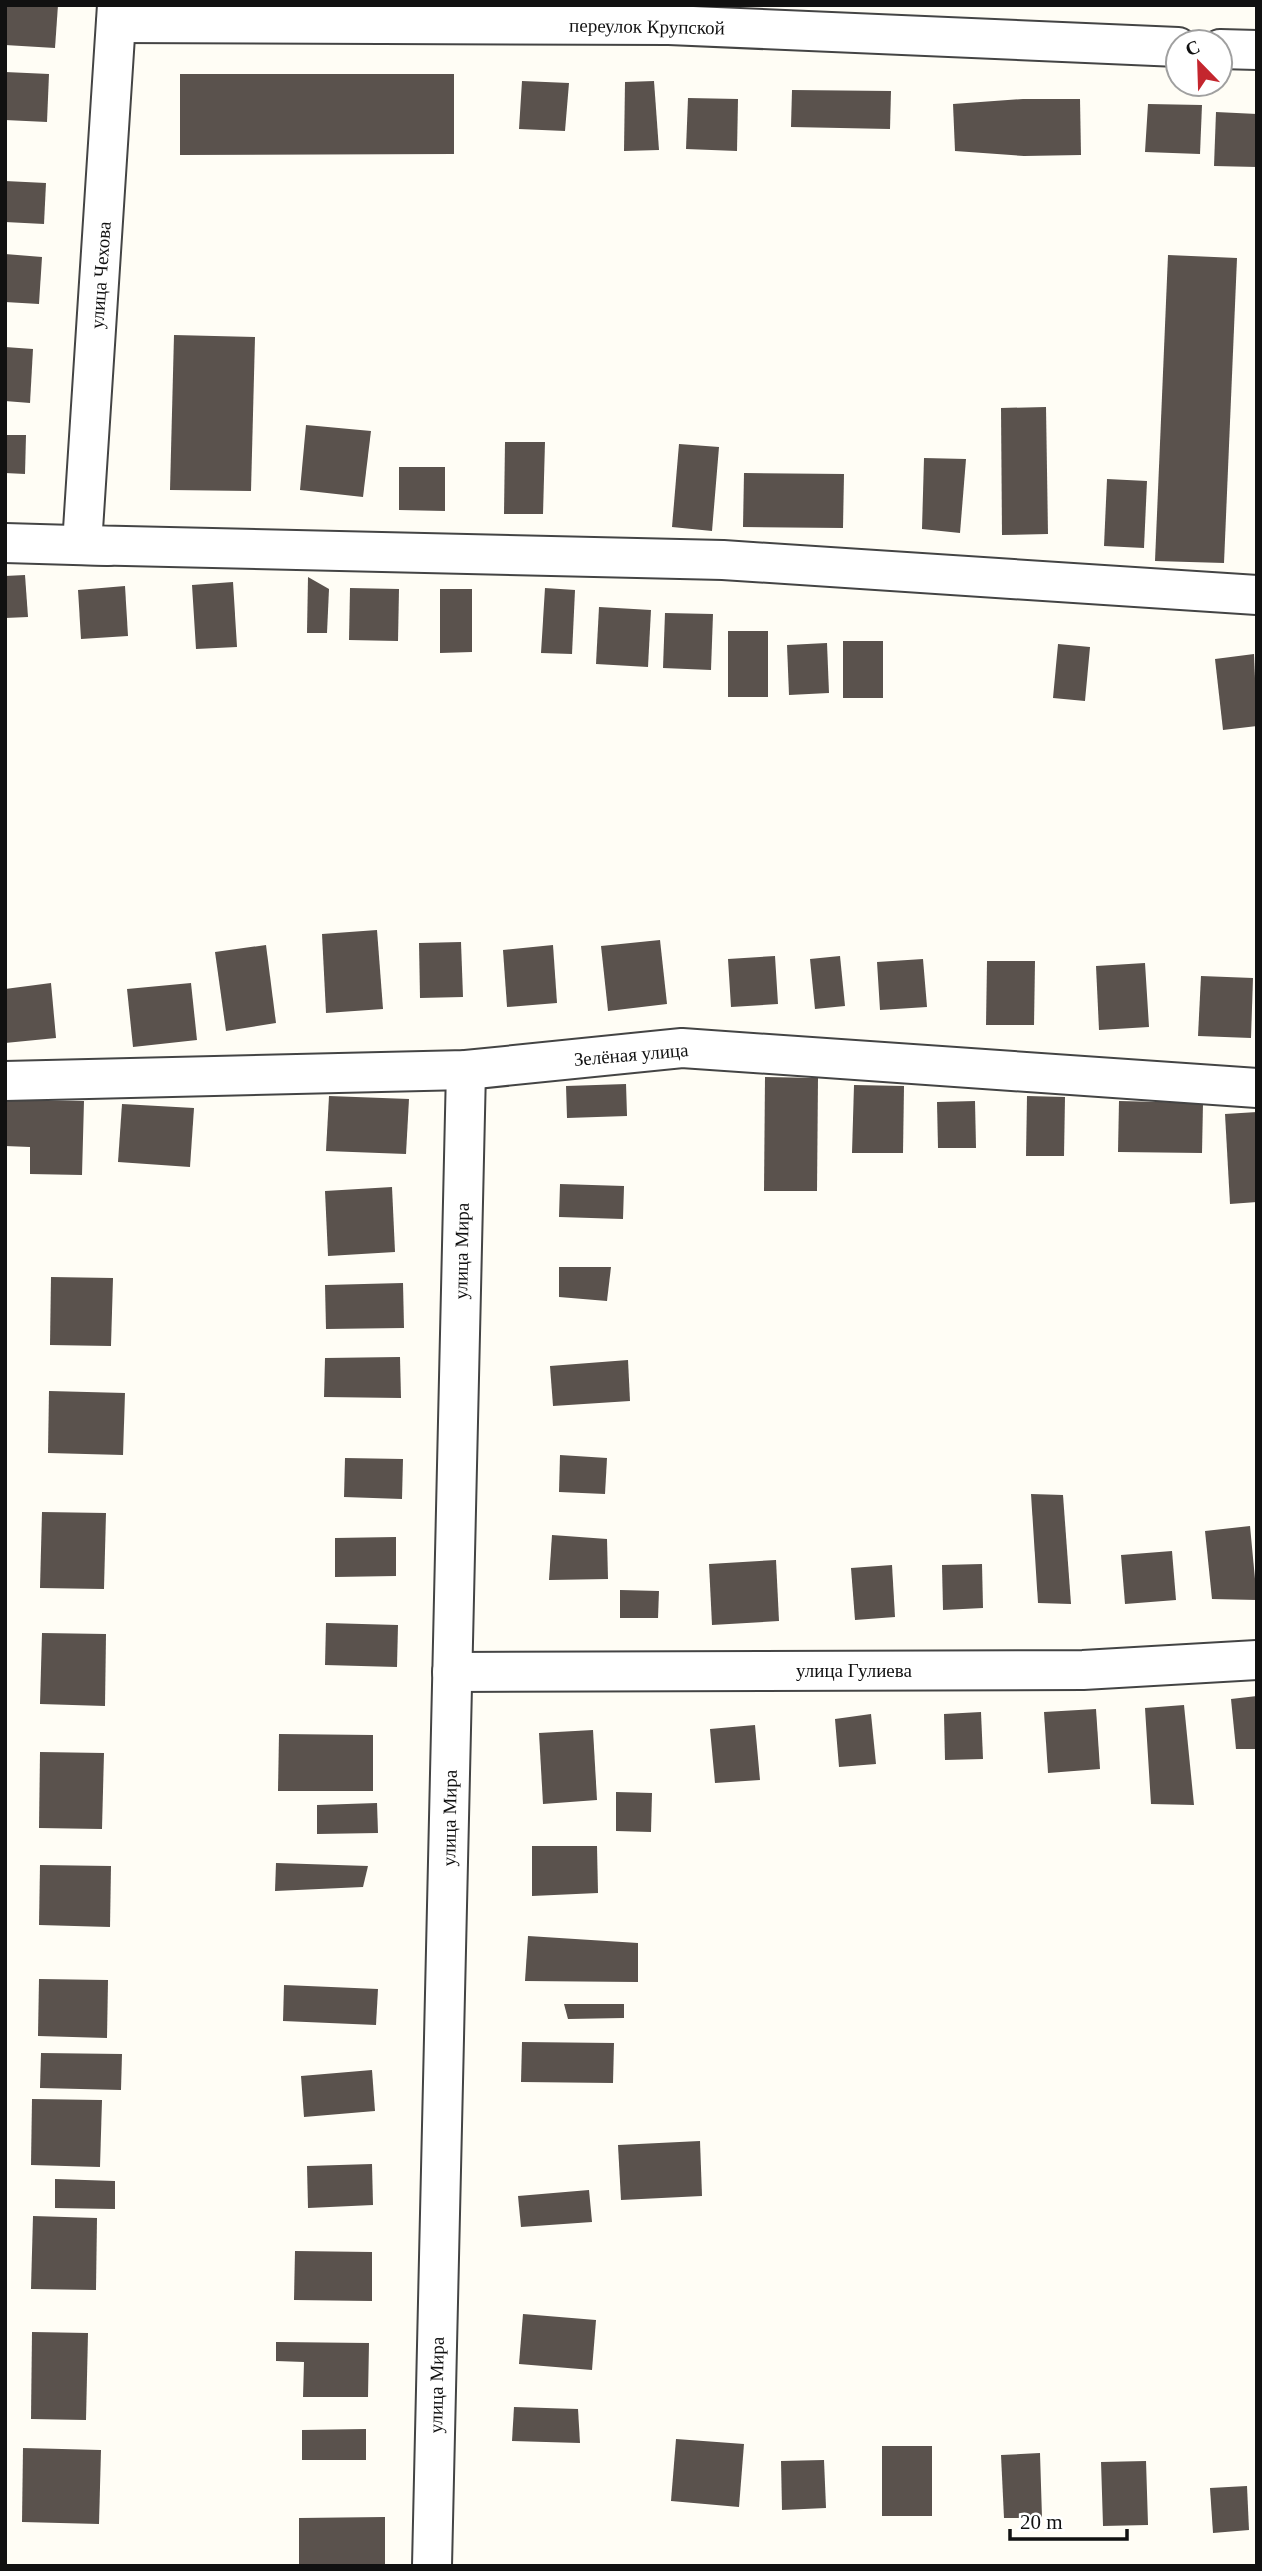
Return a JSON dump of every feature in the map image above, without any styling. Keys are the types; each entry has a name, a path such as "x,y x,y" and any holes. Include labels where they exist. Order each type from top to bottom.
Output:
{"street":[{"name":"переулок Крупской","path":"117,14 669,15 1164,46"},
{"name":"улица Чехова","path":"82,545 117,14"},
{"path":"1234,49 1257,50"},
{"path":"5,543 120,546"},
{"path":"82,545 723,560 1257,596"},
{"name":"Зелёная улица","path":"5,1081 466,1070 682,1048 1257,1088"},
{"name":"улица Мира","path":"432,2566 466,1070"},
{"name":"улица Гулиева","path":"452,1672 1083,1670 1257,1660"}],"building":[{"path":"5,5 58,5 55,48 5,45"},
{"path":"5,72 49,74 47,122 5,120"},
{"path":"180,74 454,74 454,154 180,155"},
{"path":"522,81 569,83 565,131 519,129"},
{"path":"654,81 659,150 624,151 625,82"},
{"path":"792,90 891,91 890,129 791,127"},
{"path":"688,98 738,99 737,151 686,149"},
{"path":"1023,99 1080,99 1081,155 1024,156 955,151 953,104"},
{"path":"1148,104 1202,105 1200,154 1145,152"},
{"path":"1216,112 1257,114 1257,167 1214,166"},
{"path":"5,181 46,183 44,224 5,222"},
{"path":"5,254 42,257 39,304 5,302"},
{"path":"1168,255 1237,258 1224,563 1155,561"},
{"path":"174,335 255,337 251,491 170,490"},
{"path":"5,347 33,349 30,403 5,401"},
{"path":"1046,407 1048,534 1002,535 1001,408"},
{"path":"306,425 371,431 363,497 300,490"},
{"path":"5,435 26,435 25,474 5,473"},
{"path":"505,442 545,442 543,514 504,514"},
{"path":"679,444 719,447 712,531 672,527"},
{"path":"924,458 966,459 960,533 922,529"},
{"path":"399,467 445,467 445,511 399,510"},
{"path":"744,473 844,474 843,528 743,527"},
{"path":"1107,479 1147,481 1144,548 1104,546"},
{"path":"25,575 28,617 5,618 5,576"},
{"path":"308,577 329,589 327,633 307,633"},
{"path":"233,582 237,647 196,649 192,585"},
{"path":"125,586 128,636 81,639 78,590"},
{"path":"350,588 399,589 398,641 349,640"},
{"path":"545,588 575,590 572,654 541,653"},
{"path":"440,589 472,589 472,652 440,653"},
{"path":"599,607 651,610 648,667 596,664"},
{"path":"665,613 713,614 711,670 663,668"},
{"path":"728,631 768,631 768,697 728,697"},
{"path":"843,641 883,641 883,698 843,698"},
{"path":"827,643 829,693 789,695 787,645"},
{"path":"1058,644 1090,647 1085,701 1053,698"},
{"path":"1254,654 1257,726 1223,730 1215,659"},
{"path":"377,930 383,1009 326,1013 322,934"},
{"path":"660,940 667,1004 608,1011 601,946"},
{"path":"461,942 463,997 420,998 419,943"},
{"path":"266,945 276,1023 226,1031 215,952"},
{"path":"553,945 557,1003 507,1007 503,950"},
{"path":"775,956 778,1004 731,1007 728,959"},
{"path":"840,956 845,1006 815,1009 810,959"},
{"path":"923,959 927,1007 880,1010 877,962"},
{"path":"987,961 1035,961 1034,1025 986,1025"},
{"path":"1145,963 1149,1027 1099,1030 1096,966"},
{"path":"1201,976 1253,978 1251,1038 1198,1036"},
{"path":"51,983 56,1038 5,1043 5,989"},
{"path":"191,983 197,1040 133,1047 127,989"},
{"path":"765,1077 818,1078 817,1191 764,1191"},
{"path":"626,1084 627,1116 567,1118 566,1086"},
{"path":"854,1085 904,1086 903,1153 852,1153"},
{"path":"329,1096 409,1099 406,1154 326,1151"},
{"path":"1027,1096 1065,1097 1064,1156 1026,1156"},
{"path":"5,1100 84,1101 82,1175 30,1174 30,1147 5,1146"},
{"path":"975,1101 976,1148 938,1148 937,1102"},
{"path":"1119,1101 1203,1103 1202,1153 1118,1152"},
{"path":"122,1104 194,1108 190,1167 118,1162"},
{"path":"1257,1112 1257,1202 1230,1204 1225,1114"},
{"path":"560,1184 624,1186 623,1219 559,1217"},
{"path":"392,1187 395,1252 328,1256 325,1191"},
{"path":"559,1267 611,1267 607,1301 559,1297"},
{"path":"51,1277 113,1278 111,1346 50,1345"},
{"path":"403,1283 404,1328 326,1329 325,1285"},
{"path":"400,1357 401,1398 324,1397 325,1358"},
{"path":"628,1360 630,1401 553,1406 550,1366"},
{"path":"49,1391 125,1393 123,1455 48,1453"},
{"path":"560,1455 607,1458 605,1494 559,1492"},
{"path":"345,1458 403,1459 402,1499 344,1497"},
{"path":"1031,1494 1063,1495 1071,1604 1038,1603"},
{"path":"42,1512 106,1513 104,1589 40,1588"},
{"path":"1250,1526 1257,1600 1212,1599 1205,1531"},
{"path":"552,1535 607,1539 608,1579 549,1580"},
{"path":"396,1537 396,1576 335,1577 335,1538"},
{"path":"1172,1551 1176,1600 1125,1604 1121,1555"},
{"path":"776,1560 779,1621 712,1625 709,1564"},
{"path":"982,1564 983,1608 943,1610 942,1565"},
{"path":"892,1565 895,1617 855,1620 851,1568"},
{"path":"620,1590 659,1591 658,1618 620,1618"},
{"path":"326,1623 398,1625 397,1667 325,1665"},
{"path":"42,1633 106,1634 105,1706 40,1704"},
{"path":"1257,1696 1257,1749 1236,1749 1231,1699"},
{"path":"1184,1705 1194,1805 1151,1804 1145,1708"},
{"path":"1096,1709 1100,1769 1048,1773 1044,1712"},
{"path":"981,1712 983,1759 945,1760 944,1714"},
{"path":"871,1714 876,1764 839,1767 835,1719"},
{"path":"755,1725 760,1780 715,1783 710,1729"},
{"path":"593,1730 597,1800 543,1804 539,1733"},
{"path":"279,1734 373,1735 373,1791 278,1791"},
{"path":"40,1752 104,1753 102,1829 39,1828"},
{"path":"616,1792 652,1793 651,1832 616,1831"},
{"path":"377,1803 378,1833 317,1834 317,1805"},
{"path":"532,1846 597,1846 598,1893 532,1896"},
{"path":"276,1863 368,1866 363,1887 275,1891"},
{"path":"40,1865 111,1866 110,1927 39,1925"},
{"path":"528,1936 638,1943 638,1982 525,1981"},
{"path":"39,1979 108,1980 107,2038 38,2036"},
{"path":"284,1985 378,1989 376,2025 283,2021"},
{"path":"564,2004 624,2004 624,2018 568,2019"},
{"path":"522,2042 614,2043 613,2083 521,2082"},
{"path":"41,2053 122,2054 121,2090 40,2088"},
{"path":"372,2070 375,2111 304,2117 301,2076"},
{"path":"32,2099 102,2100 100,2167 31,2165"},
{"path":"700,2141 702,2196 621,2200 618,2145"},
{"path":"372,2164 373,2205 308,2208 307,2166"},
{"path":"55,2179 115,2181 115,2209 55,2208"},
{"path":"589,2190 592,2222 521,2227 518,2196"},
{"path":"33,2216 97,2218 96,2290 31,2289"},
{"path":"295,2251 372,2252 372,2301 294,2300"},
{"path":"523,2314 596,2320 592,2370 519,2364"},
{"path":"32,2332 88,2333 86,2420 31,2419"},
{"path":"276,2342 369,2343 368,2397 303,2397 304,2362 276,2361"},
{"path":"514,2407 578,2409 580,2443 512,2441"},
{"path":"366,2429 366,2460 302,2460 302,2430"},
{"path":"676,2439 744,2444 739,2507 671,2501"},
{"path":"882,2446 932,2446 932,2516 882,2516"},
{"path":"23,2448 101,2450 99,2524 22,2522"},
{"path":"1040,2453 1042,2518 1004,2518 1001,2455"},
{"path":"824,2460 826,2508 782,2510 781,2461"},
{"path":"1146,2461 1148,2525 1103,2526 1101,2462"},
{"path":"1247,2486 1249,2530 1213,2533 1210,2488"},
{"path":"385,2517 385,2566 299,2566 299,2518"}]}
